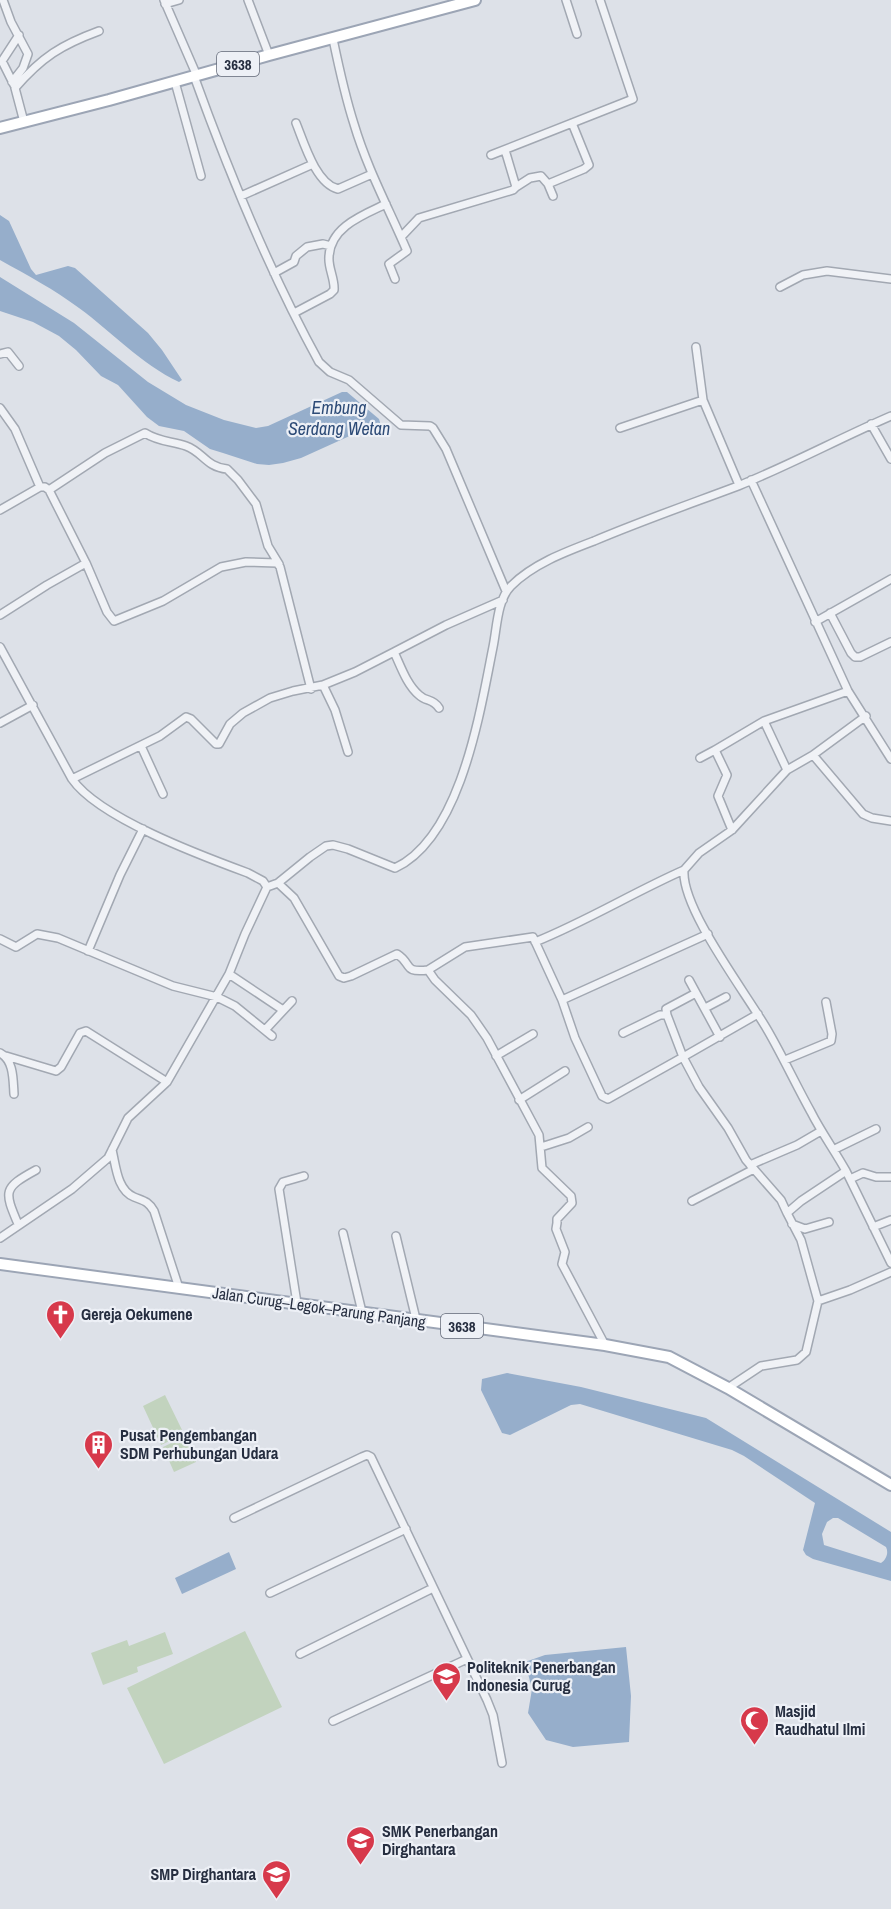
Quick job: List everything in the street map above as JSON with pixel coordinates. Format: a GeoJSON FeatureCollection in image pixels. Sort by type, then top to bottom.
{"type":"FeatureCollection","features":[{"type":"Feature","properties":{"kind":"main road","name":"3638"},"geometry":{"type":"LineString","coordinates":[[0,128],[475,0]]}},
{"type":"Feature","properties":{"kind":"main road","name":"Jalan Curug–Legok–Parung Panjang"},"geometry":{"type":"LineString","coordinates":[[0,1264],[416,1319],[664,1355],[728,1388],[891,1485]]}},
{"type":"Feature","properties":{"kind":"street"},"geometry":{"type":"LineString","coordinates":[[3,0],[11,22],[27,49],[28,59],[14,85]]}},
{"type":"Feature","properties":{"kind":"street"},"geometry":{"type":"LineString","coordinates":[[180,0],[164,2],[195,76],[214,134],[274,273],[323,366],[330,372],[350,380],[401,425],[433,428],[446,449],[506,591]]}},
{"type":"Feature","properties":{"kind":"street"},"geometry":{"type":"LineString","coordinates":[[248,0],[269,55]]}},
{"type":"Feature","properties":{"kind":"street"},"geometry":{"type":"LineString","coordinates":[[566,0],[577,34]]}},
{"type":"Feature","properties":{"kind":"street"},"geometry":{"type":"LineString","coordinates":[[491,155],[633,99],[600,0]]}},
{"type":"Feature","properties":{"kind":"street"},"geometry":{"type":"LineString","coordinates":[[14,85],[54,50],[99,31]]}},
{"type":"Feature","properties":{"kind":"street"},"geometry":{"type":"LineString","coordinates":[[19,35],[2,61],[14,85],[24,122]]}},
{"type":"Feature","properties":{"kind":"street"},"geometry":{"type":"LineString","coordinates":[[333,39],[347,102],[372,174],[407,251],[389,264],[395,279]]}},
{"type":"Feature","properties":{"kind":"street"},"geometry":{"type":"LineString","coordinates":[[175,82],[201,176]]}},
{"type":"Feature","properties":{"kind":"street"},"geometry":{"type":"LineString","coordinates":[[296,123],[313,164],[335,189],[372,174]]}},
{"type":"Feature","properties":{"kind":"street"},"geometry":{"type":"LineString","coordinates":[[548,184],[589,165],[572,123]]}},
{"type":"Feature","properties":{"kind":"street"},"geometry":{"type":"LineString","coordinates":[[505,150],[516,187]]}},
{"type":"Feature","properties":{"kind":"street"},"geometry":{"type":"LineString","coordinates":[[241,196],[313,164]]}},
{"type":"Feature","properties":{"kind":"street"},"geometry":{"type":"LineString","coordinates":[[401,237],[419,218],[513,190],[535,176],[544,177],[553,196]]}},
{"type":"Feature","properties":{"kind":"street"},"geometry":{"type":"LineString","coordinates":[[294,313],[334,290],[329,256],[331,246],[351,221],[386,204]]}},
{"type":"Feature","properties":{"kind":"street"},"geometry":{"type":"LineString","coordinates":[[274,273],[294,262],[296,256],[307,247],[323,244],[331,246]]}},
{"type":"Feature","properties":{"kind":"street"},"geometry":{"type":"LineString","coordinates":[[780,286],[803,275],[827,271],[891,279]]}},
{"type":"Feature","properties":{"kind":"street"},"geometry":{"type":"LineString","coordinates":[[696,347],[703,400],[739,485]]}},
{"type":"Feature","properties":{"kind":"street"},"geometry":{"type":"LineString","coordinates":[[0,354],[8,352],[19,366]]}},
{"type":"Feature","properties":{"kind":"street"},"geometry":{"type":"LineString","coordinates":[[620,428],[703,400]]}},
{"type":"Feature","properties":{"kind":"street"},"geometry":{"type":"LineString","coordinates":[[0,408],[15,429],[40,487]]}},
{"type":"Feature","properties":{"kind":"street"},"geometry":{"type":"LineString","coordinates":[[1,1235],[78,1184],[108,1158],[128,1118],[167,1082],[230,974],[245,934],[267,887],[278,883],[326,846],[340,846],[395,868],[421,850],[451,807],[462,775],[484,692],[502,600],[506,591],[528,571],[570,550],[752,480],[891,416]]}},
{"type":"Feature","properties":{"kind":"street"},"geometry":{"type":"LineString","coordinates":[[871,424],[891,459]]}},
{"type":"Feature","properties":{"kind":"street"},"geometry":{"type":"LineString","coordinates":[[49,490],[105,453],[145,433],[154,439],[188,446],[215,468],[227,469],[256,504],[268,546],[279,564],[311,689]]}},
{"type":"Feature","properties":{"kind":"street"},"geometry":{"type":"LineString","coordinates":[[752,480],[848,691],[866,716],[891,759]]}},
{"type":"Feature","properties":{"kind":"street"},"geometry":{"type":"LineString","coordinates":[[0,510],[40,487],[49,490],[86,563],[99,597],[110,618],[114,621],[163,602],[221,567],[246,562],[279,564]]}},
{"type":"Feature","properties":{"kind":"street"},"geometry":{"type":"LineString","coordinates":[[0,615],[86,563]]}},
{"type":"Feature","properties":{"kind":"street"},"geometry":{"type":"LineString","coordinates":[[815,622],[891,579]]}},
{"type":"Feature","properties":{"kind":"street"},"geometry":{"type":"LineString","coordinates":[[72,779],[160,736],[186,717],[191,719],[216,744],[219,744],[230,724],[270,698],[293,691],[311,689],[355,672],[446,625],[502,600]]}},
{"type":"Feature","properties":{"kind":"street"},"geometry":{"type":"LineString","coordinates":[[830,613],[855,657],[860,657],[891,642]]}},
{"type":"Feature","properties":{"kind":"street"},"geometry":{"type":"LineString","coordinates":[[0,647],[72,779],[82,792],[143,829],[248,873],[263,881],[267,887]]}},
{"type":"Feature","properties":{"kind":"street"},"geometry":{"type":"LineString","coordinates":[[394,652],[410,685],[418,695],[432,700],[440,708]]}},
{"type":"Feature","properties":{"kind":"street"},"geometry":{"type":"LineString","coordinates":[[323,685],[335,710],[348,752]]}},
{"type":"Feature","properties":{"kind":"street"},"geometry":{"type":"LineString","coordinates":[[700,758],[764,721],[848,691]]}},
{"type":"Feature","properties":{"kind":"street"},"geometry":{"type":"LineString","coordinates":[[0,723],[33,705]]}},
{"type":"Feature","properties":{"kind":"street"},"geometry":{"type":"LineString","coordinates":[[535,942],[582,922],[624,898],[684,870],[699,853],[732,830],[787,770],[813,755],[866,716]]}},
{"type":"Feature","properties":{"kind":"street"},"geometry":{"type":"LineString","coordinates":[[764,721],[787,770]]}},
{"type":"Feature","properties":{"kind":"street"},"geometry":{"type":"LineString","coordinates":[[141,746],[164,794]]}},
{"type":"Feature","properties":{"kind":"street"},"geometry":{"type":"LineString","coordinates":[[715,750],[727,775],[718,796],[732,830]]}},
{"type":"Feature","properties":{"kind":"street"},"geometry":{"type":"LineString","coordinates":[[813,755],[863,814],[891,821]]}},
{"type":"Feature","properties":{"kind":"street"},"geometry":{"type":"LineString","coordinates":[[88,951],[120,875],[143,829]]}},
{"type":"Feature","properties":{"kind":"street"},"geometry":{"type":"LineString","coordinates":[[684,870],[685,888],[691,904],[785,1060],[822,1131],[835,1149],[891,1263]]}},
{"type":"Feature","properties":{"kind":"street"},"geometry":{"type":"LineString","coordinates":[[278,883],[285,887],[294,898],[339,976],[347,977],[397,954],[412,970],[428,970],[465,947],[533,937],[562,1000],[575,1038],[598,1090],[606,1099],[758,1014]]}},
{"type":"Feature","properties":{"kind":"street"},"geometry":{"type":"LineString","coordinates":[[0,939],[16,946],[42,933],[173,986],[217,997],[235,1006],[272,1036]]}},
{"type":"Feature","properties":{"kind":"street"},"geometry":{"type":"LineString","coordinates":[[562,1000],[708,934]]}},
{"type":"Feature","properties":{"kind":"street"},"geometry":{"type":"LineString","coordinates":[[428,970],[471,1016],[487,1038],[539,1135],[542,1168],[568,1192],[572,1200],[557,1219],[556,1229],[565,1252],[562,1264],[605,1345]]}},
{"type":"Feature","properties":{"kind":"street"},"geometry":{"type":"LineString","coordinates":[[230,974],[283,1010]]}},
{"type":"Feature","properties":{"kind":"street"},"geometry":{"type":"LineString","coordinates":[[689,980],[720,1036]]}},
{"type":"Feature","properties":{"kind":"street"},"geometry":{"type":"LineString","coordinates":[[696,993],[666,1008],[683,1057],[699,1087],[752,1167],[781,1200],[801,1240],[818,1301],[818,1311],[811,1326],[806,1352],[802,1356],[786,1363],[767,1363],[728,1388]]}},
{"type":"Feature","properties":{"kind":"street"},"geometry":{"type":"LineString","coordinates":[[705,1008],[726,997]]}},
{"type":"Feature","properties":{"kind":"street"},"geometry":{"type":"LineString","coordinates":[[265,1030],[292,1001]]}},
{"type":"Feature","properties":{"kind":"street"},"geometry":{"type":"LineString","coordinates":[[785,1060],[831,1041],[832,1034],[826,1002]]}},
{"type":"Feature","properties":{"kind":"street"},"geometry":{"type":"LineString","coordinates":[[623,1034],[660,1015],[667,1015]]}},
{"type":"Feature","properties":{"kind":"street"},"geometry":{"type":"LineString","coordinates":[[3,1054],[56,1071],[61,1067],[80,1033],[86,1031],[167,1082]]}},
{"type":"Feature","properties":{"kind":"street"},"geometry":{"type":"LineString","coordinates":[[496,1056],[533,1034]]}},
{"type":"Feature","properties":{"kind":"street"},"geometry":{"type":"LineString","coordinates":[[3,1054],[13,1077],[14,1094]]}},
{"type":"Feature","properties":{"kind":"street"},"geometry":{"type":"LineString","coordinates":[[519,1100],[565,1071]]}},
{"type":"Feature","properties":{"kind":"street"},"geometry":{"type":"LineString","coordinates":[[541,1147],[556,1144],[588,1127]]}},
{"type":"Feature","properties":{"kind":"street"},"geometry":{"type":"LineString","coordinates":[[835,1149],[876,1129]]}},
{"type":"Feature","properties":{"kind":"street"},"geometry":{"type":"LineString","coordinates":[[692,1201],[822,1131]]}},
{"type":"Feature","properties":{"kind":"street"},"geometry":{"type":"LineString","coordinates":[[112,1150],[121,1185],[134,1197],[147,1201],[154,1210],[179,1288]]}},
{"type":"Feature","properties":{"kind":"street"},"geometry":{"type":"LineString","coordinates":[[18,1224],[8,1199],[9,1191],[19,1180],[36,1170]]}},
{"type":"Feature","properties":{"kind":"street"},"geometry":{"type":"LineString","coordinates":[[787,1214],[801,1201],[846,1171]]}},
{"type":"Feature","properties":{"kind":"street"},"geometry":{"type":"LineString","coordinates":[[850,1179],[862,1173],[876,1177],[891,1177]]}},
{"type":"Feature","properties":{"kind":"street"},"geometry":{"type":"LineString","coordinates":[[297,1303],[279,1189],[283,1182],[304,1176]]}},
{"type":"Feature","properties":{"kind":"street"},"geometry":{"type":"LineString","coordinates":[[873,1227],[891,1220]]}},
{"type":"Feature","properties":{"kind":"street"},"geometry":{"type":"LineString","coordinates":[[792,1224],[805,1229],[829,1222]]}},
{"type":"Feature","properties":{"kind":"street"},"geometry":{"type":"LineString","coordinates":[[343,1233],[362,1312]]}},
{"type":"Feature","properties":{"kind":"street"},"geometry":{"type":"LineString","coordinates":[[396,1236],[416,1319]]}},
{"type":"Feature","properties":{"kind":"street"},"geometry":{"type":"LineString","coordinates":[[818,1301],[891,1272]]}},
{"type":"Feature","properties":{"kind":"street"},"geometry":{"type":"LineString","coordinates":[[234,1518],[367,1455],[374,1462],[493,1715],[502,1763]]}},
{"type":"Feature","properties":{"kind":"street"},"geometry":{"type":"LineString","coordinates":[[270,1593],[406,1529]]}},
{"type":"Feature","properties":{"kind":"street"},"geometry":{"type":"LineString","coordinates":[[300,1654],[433,1588]]}},
{"type":"Feature","properties":{"kind":"street"},"geometry":{"type":"LineString","coordinates":[[333,1721],[467,1659]]}},
{"type":"Feature","properties":{"kind":"green space"},"geometry":{"type":"Polygon","coordinates":[[[165,1395],[184,1434],[161,1445],[143,1406],[165,1395]]]}},
{"type":"Feature","properties":{"kind":"green space"},"geometry":{"type":"Polygon","coordinates":[[[184,1437],[196,1462],[174,1472],[163,1447],[184,1437]]]}},
{"type":"Feature","properties":{"kind":"green space"},"geometry":{"type":"Polygon","coordinates":[[[245,1631],[282,1707],[164,1764],[127,1688],[245,1631]]]}},
{"type":"Feature","properties":{"kind":"green space"},"geometry":{"type":"Polygon","coordinates":[[[165,1632],[173,1654],[137,1667],[138,1672],[103,1685],[91,1653],[127,1640],[129,1646],[165,1632]]]}},
{"type":"Feature","properties":{"kind":"water"},"geometry":{"type":"Polygon","coordinates":[[[0,215],[9,221],[36,275],[68,266],[75,268],[148,333],[182,380],[179,382],[165,375],[70,301],[0,260],[0,215]]]}},
{"type":"Feature","properties":{"kind":"water","name":"Embung Serdang Wetan"},"geometry":{"type":"Polygon","coordinates":[[[0,277],[74,323],[148,382],[186,405],[224,420],[256,428],[268,426],[342,392],[347,392],[379,419],[381,426],[354,434],[301,458],[269,465],[257,464],[210,449],[184,431],[159,426],[147,417],[118,385],[101,376],[59,336],[33,322],[0,311],[0,277]]]}},
{"type":"Feature","properties":{"kind":"water"},"geometry":{"type":"Polygon","coordinates":[[[507,1373],[581,1387],[706,1418],[891,1532],[891,1581],[806,1555],[803,1550],[815,1503],[732,1450],[580,1404],[571,1405],[510,1435],[502,1433],[481,1390],[482,1379],[507,1373]],[[838,1518],[827,1522],[822,1534],[824,1545],[881,1563],[884,1560],[887,1554],[886,1547],[838,1518]]]}},
{"type":"Feature","properties":{"kind":"water"},"geometry":{"type":"Polygon","coordinates":[[[229,1552],[236,1569],[182,1594],[175,1578],[229,1552]]]}},
{"type":"Feature","properties":{"kind":"water"},"geometry":{"type":"Polygon","coordinates":[[[626,1647],[631,1696],[629,1742],[573,1747],[546,1740],[528,1713],[532,1689],[525,1662],[545,1655],[626,1647]]]}},
{"type":"Feature","properties":{"kind":"place","name":"Gereja Oekumene"},"geometry":{"type":"Point","coordinates":[60,1340]}},
{"type":"Feature","properties":{"kind":"place","name":"Pusat Pengembangan SDM Perhubungan Udara"},"geometry":{"type":"Point","coordinates":[99,1470]}},
{"type":"Feature","properties":{"kind":"place","name":"Politeknik Penerbangan Indonesia Curug"},"geometry":{"type":"Point","coordinates":[446,1702]}},
{"type":"Feature","properties":{"kind":"place","name":"Masjid Raudhatul Ilmi"},"geometry":{"type":"Point","coordinates":[754,1746]}},
{"type":"Feature","properties":{"kind":"place","name":"SMK Penerbangan Dirghantara"},"geometry":{"type":"Point","coordinates":[361,1866]}},
{"type":"Feature","properties":{"kind":"place","name":"SMP Dirghantara"},"geometry":{"type":"Point","coordinates":[277,1900]}}]}
